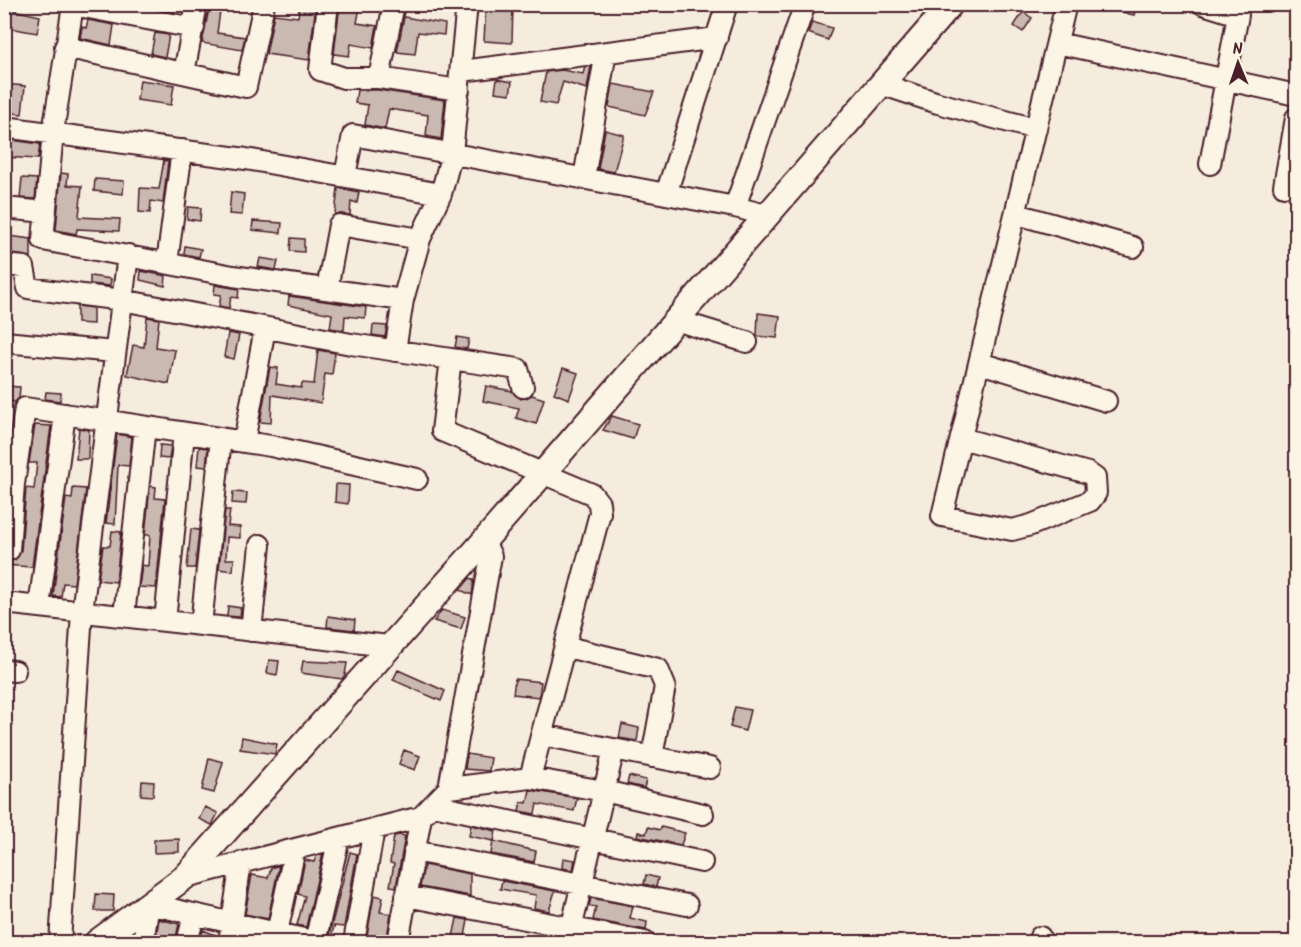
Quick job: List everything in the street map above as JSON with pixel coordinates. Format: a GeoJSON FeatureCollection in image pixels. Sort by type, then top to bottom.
{"type":"FeatureCollection","features":[{"type":"Feature","properties":{"kind":"main road"},"geometry":{"type":"LineString","coordinates":[[97,942],[185,877],[484,541],[951,4]]}},
{"type":"Feature","properties":{"kind":"street"},"geometry":{"type":"LineString","coordinates":[[194,28],[126,10],[73,4],[53,132],[43,240],[233,276],[403,300]]}},
{"type":"Feature","properties":{"kind":"street"},"geometry":{"type":"LineString","coordinates":[[184,73],[197,4]]}},
{"type":"Feature","properties":{"kind":"street"},"geometry":{"type":"LineString","coordinates":[[65,46],[246,87],[264,4]]}},
{"type":"Feature","properties":{"kind":"street"},"geometry":{"type":"LineString","coordinates":[[328,4],[320,70],[344,78],[461,80],[606,52],[717,38]]}},
{"type":"Feature","properties":{"kind":"street"},"geometry":{"type":"LineString","coordinates":[[379,78],[394,4]]}},
{"type":"Feature","properties":{"kind":"street"},"geometry":{"type":"LineString","coordinates":[[395,351],[403,300],[420,239],[441,194],[452,153],[467,4]]}},
{"type":"Feature","properties":{"kind":"street"},"geometry":{"type":"LineString","coordinates":[[666,194],[727,4]]}},
{"type":"Feature","properties":{"kind":"street"},"geometry":{"type":"LineString","coordinates":[[735,207],[805,4]]}},
{"type":"Feature","properties":{"kind":"street"},"geometry":{"type":"LineString","coordinates":[[962,438],[1088,473],[1095,478],[1096,493],[1090,501],[1031,525],[1012,530],[942,516],[1017,214],[1066,4]]}},
{"type":"Feature","properties":{"kind":"street"},"geometry":{"type":"LineString","coordinates":[[1203,4],[1238,15],[1210,164]]}},
{"type":"Feature","properties":{"kind":"street"},"geometry":{"type":"LineString","coordinates":[[1057,43],[1227,82],[1296,95]]}},
{"type":"Feature","properties":{"kind":"street"},"geometry":{"type":"LineString","coordinates":[[584,178],[606,52]]}},
{"type":"Feature","properties":{"kind":"street"},"geometry":{"type":"LineString","coordinates":[[881,84],[928,100],[1036,129]]}},
{"type":"Feature","properties":{"kind":"street"},"geometry":{"type":"LineString","coordinates":[[1284,186],[1296,118]]}},
{"type":"Feature","properties":{"kind":"street"},"geometry":{"type":"LineString","coordinates":[[4,128],[53,132],[182,150],[441,194]]}},
{"type":"Feature","properties":{"kind":"street"},"geometry":{"type":"LineString","coordinates":[[345,177],[353,135],[735,207],[766,215]]}},
{"type":"Feature","properties":{"kind":"street"},"geometry":{"type":"LineString","coordinates":[[167,263],[182,150]]}},
{"type":"Feature","properties":{"kind":"street"},"geometry":{"type":"LineString","coordinates":[[4,208],[45,212]]}},
{"type":"Feature","properties":{"kind":"street"},"geometry":{"type":"LineString","coordinates":[[1017,214],[1133,247]]}},
{"type":"Feature","properties":{"kind":"street"},"geometry":{"type":"LineString","coordinates":[[327,289],[339,225],[420,239]]}},
{"type":"Feature","properties":{"kind":"street"},"geometry":{"type":"LineString","coordinates":[[60,942],[82,612],[128,255]]}},
{"type":"Feature","properties":{"kind":"street"},"geometry":{"type":"LineString","coordinates":[[4,265],[24,267],[28,288],[122,300],[395,351],[518,369],[523,387]]}},
{"type":"Feature","properties":{"kind":"street"},"geometry":{"type":"LineString","coordinates":[[675,320],[747,342]]}},
{"type":"Feature","properties":{"kind":"street"},"geometry":{"type":"LineString","coordinates":[[244,442],[265,328]]}},
{"type":"Feature","properties":{"kind":"street"},"geometry":{"type":"LineString","coordinates":[[4,342],[115,352]]}},
{"type":"Feature","properties":{"kind":"street"},"geometry":{"type":"LineString","coordinates":[[451,359],[442,431],[592,494],[598,503],[600,513],[567,647],[530,778]]}},
{"type":"Feature","properties":{"kind":"street"},"geometry":{"type":"LineString","coordinates":[[980,363],[1106,401]]}},
{"type":"Feature","properties":{"kind":"street"},"geometry":{"type":"LineString","coordinates":[[9,550],[14,484],[13,431],[25,408],[244,442],[417,480]]}},
{"type":"Feature","properties":{"kind":"street"},"geometry":{"type":"LineString","coordinates":[[39,607],[65,414]]}},
{"type":"Feature","properties":{"kind":"street"},"geometry":{"type":"LineString","coordinates":[[124,616],[145,427]]}},
{"type":"Feature","properties":{"kind":"street"},"geometry":{"type":"LineString","coordinates":[[165,621],[184,433]]}},
{"type":"Feature","properties":{"kind":"street"},"geometry":{"type":"LineString","coordinates":[[201,625],[221,438]]}},
{"type":"Feature","properties":{"kind":"street"},"geometry":{"type":"LineString","coordinates":[[400,942],[414,851],[427,811],[449,788],[491,556],[484,541]]}},
{"type":"Feature","properties":{"kind":"street"},"geometry":{"type":"LineString","coordinates":[[251,631],[260,545]]}},
{"type":"Feature","properties":{"kind":"street"},"geometry":{"type":"LineString","coordinates":[[4,603],[389,646]]}},
{"type":"Feature","properties":{"kind":"street"},"geometry":{"type":"LineString","coordinates":[[567,647],[658,669],[665,686],[651,757]]}},
{"type":"Feature","properties":{"kind":"street"},"geometry":{"type":"LineString","coordinates":[[542,735],[710,768]]}},
{"type":"Feature","properties":{"kind":"street"},"geometry":{"type":"LineString","coordinates":[[569,935],[614,749]]}},
{"type":"Feature","properties":{"kind":"street"},"geometry":{"type":"LineString","coordinates":[[449,788],[530,778],[604,791],[703,814]]}},
{"type":"Feature","properties":{"kind":"street"},"geometry":{"type":"LineString","coordinates":[[185,877],[374,829],[427,811],[593,837],[702,862]]}},
{"type":"Feature","properties":{"kind":"street"},"geometry":{"type":"LineString","coordinates":[[354,942],[374,829]]}},
{"type":"Feature","properties":{"kind":"street"},"geometry":{"type":"LineString","coordinates":[[143,942],[149,904],[194,916],[231,934],[316,942],[339,838]]}},
{"type":"Feature","properties":{"kind":"street"},"geometry":{"type":"LineString","coordinates":[[276,938],[295,849]]}},
{"type":"Feature","properties":{"kind":"street"},"geometry":{"type":"LineString","coordinates":[[414,851],[582,882],[687,905]]}},
{"type":"Feature","properties":{"kind":"street"},"geometry":{"type":"LineString","coordinates":[[231,934],[242,862]]}},
{"type":"Feature","properties":{"kind":"street"},"geometry":{"type":"LineString","coordinates":[[406,896],[569,935],[645,942]]}},
{"type":"Feature","properties":{"kind":"street"},"geometry":{"type":"LineString","coordinates":[[187,942],[194,916]]}},
{"type":"Feature","properties":{"kind":"building"},"geometry":{"type":"Polygon","coordinates":[[[210,4],[221,4],[217,33],[245,37],[242,50],[202,43],[210,4]]]}},
{"type":"Feature","properties":{"kind":"building"},"geometry":{"type":"Polygon","coordinates":[[[300,4],[316,4],[309,60],[266,54],[274,14],[298,17],[300,4]]]}},
{"type":"Feature","properties":{"kind":"building"},"geometry":{"type":"Polygon","coordinates":[[[340,4],[360,7],[357,23],[377,26],[373,48],[351,44],[349,56],[334,54],[340,4]]]}},
{"type":"Feature","properties":{"kind":"building"},"geometry":{"type":"Polygon","coordinates":[[[486,4],[513,4],[512,43],[484,41],[486,4]]]}},
{"type":"Feature","properties":{"kind":"building"},"geometry":{"type":"Polygon","coordinates":[[[1106,4],[1137,4],[1134,15],[1105,8],[1106,4]]]}},
{"type":"Feature","properties":{"kind":"building"},"geometry":{"type":"Polygon","coordinates":[[[4,8],[40,16],[37,33],[4,27],[4,8]]]}},
{"type":"Feature","properties":{"kind":"building"},"geometry":{"type":"Polygon","coordinates":[[[1023,12],[1032,18],[1023,32],[1014,26],[1023,12]]]}},
{"type":"Feature","properties":{"kind":"building"},"geometry":{"type":"Polygon","coordinates":[[[404,17],[445,24],[444,35],[418,32],[415,54],[397,52],[404,17]]]}},
{"type":"Feature","properties":{"kind":"building"},"geometry":{"type":"Polygon","coordinates":[[[88,20],[114,25],[111,45],[80,38],[82,27],[86,28],[88,20]]]}},
{"type":"Feature","properties":{"kind":"building"},"geometry":{"type":"Polygon","coordinates":[[[812,22],[832,28],[828,40],[808,33],[812,22]]]}},
{"type":"Feature","properties":{"kind":"building"},"geometry":{"type":"Polygon","coordinates":[[[155,33],[169,35],[165,57],[151,54],[155,33]]]}},
{"type":"Feature","properties":{"kind":"building"},"geometry":{"type":"Polygon","coordinates":[[[591,66],[587,89],[563,82],[556,105],[540,102],[546,72],[562,70],[583,74],[585,67],[591,66]]]}},
{"type":"Feature","properties":{"kind":"building"},"geometry":{"type":"Polygon","coordinates":[[[497,79],[512,82],[510,94],[495,92],[497,79]]]}},
{"type":"Feature","properties":{"kind":"building"},"geometry":{"type":"Polygon","coordinates":[[[140,80],[174,85],[171,105],[137,100],[140,80]]]}},
{"type":"Feature","properties":{"kind":"building"},"geometry":{"type":"Polygon","coordinates":[[[4,84],[25,86],[22,114],[4,112],[4,84]]]}},
{"type":"Feature","properties":{"kind":"building"},"geometry":{"type":"Polygon","coordinates":[[[613,84],[654,92],[645,115],[609,107],[613,84]]]}},
{"type":"Feature","properties":{"kind":"building"},"geometry":{"type":"Polygon","coordinates":[[[357,90],[378,90],[445,100],[441,139],[426,136],[428,115],[389,109],[385,129],[365,125],[368,105],[355,103],[357,90]]]}},
{"type":"Feature","properties":{"kind":"building"},"geometry":{"type":"Polygon","coordinates":[[[605,130],[624,135],[614,172],[598,169],[605,130]]]}},
{"type":"Feature","properties":{"kind":"building"},"geometry":{"type":"Polygon","coordinates":[[[4,139],[40,144],[38,159],[4,157],[4,139]]]}},
{"type":"Feature","properties":{"kind":"building"},"geometry":{"type":"Polygon","coordinates":[[[164,160],[168,161],[163,203],[151,201],[150,213],[139,212],[140,188],[159,189],[164,160]]]}},
{"type":"Feature","properties":{"kind":"building"},"geometry":{"type":"Polygon","coordinates":[[[61,173],[68,174],[67,185],[82,186],[79,217],[120,219],[119,231],[77,229],[76,234],[56,230],[61,173]]]}},
{"type":"Feature","properties":{"kind":"building"},"geometry":{"type":"Polygon","coordinates":[[[22,178],[37,179],[35,199],[20,198],[22,178]]]}},
{"type":"Feature","properties":{"kind":"building"},"geometry":{"type":"Polygon","coordinates":[[[95,179],[124,181],[123,194],[94,191],[95,179]]]}},
{"type":"Feature","properties":{"kind":"building"},"geometry":{"type":"Polygon","coordinates":[[[338,188],[359,192],[357,203],[351,201],[350,215],[335,214],[338,188]]]}},
{"type":"Feature","properties":{"kind":"building"},"geometry":{"type":"Polygon","coordinates":[[[231,192],[244,194],[242,215],[229,214],[231,192]]]}},
{"type":"Feature","properties":{"kind":"building"},"geometry":{"type":"Polygon","coordinates":[[[188,207],[201,208],[200,221],[187,219],[188,207]]]}},
{"type":"Feature","properties":{"kind":"building"},"geometry":{"type":"Polygon","coordinates":[[[253,221],[282,223],[281,233],[252,230],[253,221]]]}},
{"type":"Feature","properties":{"kind":"building"},"geometry":{"type":"Polygon","coordinates":[[[9,236],[31,239],[31,257],[7,253],[9,236]]]}},
{"type":"Feature","properties":{"kind":"building"},"geometry":{"type":"Polygon","coordinates":[[[291,238],[304,239],[304,252],[290,251],[291,238]]]}},
{"type":"Feature","properties":{"kind":"building"},"geometry":{"type":"Polygon","coordinates":[[[185,246],[201,249],[199,257],[184,254],[185,246]]]}},
{"type":"Feature","properties":{"kind":"building"},"geometry":{"type":"Polygon","coordinates":[[[260,258],[278,261],[276,270],[258,267],[260,258]]]}},
{"type":"Feature","properties":{"kind":"building"},"geometry":{"type":"Polygon","coordinates":[[[141,271],[166,276],[165,286],[140,280],[141,271]]]}},
{"type":"Feature","properties":{"kind":"building"},"geometry":{"type":"Polygon","coordinates":[[[90,276],[111,279],[110,286],[90,284],[90,276]]]}},
{"type":"Feature","properties":{"kind":"building"},"geometry":{"type":"Polygon","coordinates":[[[215,285],[239,289],[238,298],[231,297],[229,308],[219,306],[221,295],[214,294],[215,285]]]}},
{"type":"Feature","properties":{"kind":"building"},"geometry":{"type":"Polygon","coordinates":[[[289,296],[366,307],[365,318],[345,316],[344,330],[330,328],[332,314],[288,305],[289,296]]]}},
{"type":"Feature","properties":{"kind":"building"},"geometry":{"type":"Polygon","coordinates":[[[77,306],[93,308],[93,324],[77,323],[77,306]]]}},
{"type":"Feature","properties":{"kind":"building"},"geometry":{"type":"Polygon","coordinates":[[[758,313],[780,316],[777,338],[757,336],[758,313]]]}},
{"type":"Feature","properties":{"kind":"building"},"geometry":{"type":"Polygon","coordinates":[[[147,317],[159,319],[156,347],[175,350],[169,384],[127,375],[133,345],[144,347],[147,317]]]}},
{"type":"Feature","properties":{"kind":"building"},"geometry":{"type":"Polygon","coordinates":[[[373,325],[387,326],[385,337],[372,335],[373,325]]]}},
{"type":"Feature","properties":{"kind":"building"},"geometry":{"type":"Polygon","coordinates":[[[228,333],[239,335],[234,359],[224,357],[228,333]]]}},
{"type":"Feature","properties":{"kind":"building"},"geometry":{"type":"Polygon","coordinates":[[[457,337],[469,339],[467,349],[455,347],[457,337]]]}},
{"type":"Feature","properties":{"kind":"building"},"geometry":{"type":"Polygon","coordinates":[[[318,350],[335,353],[332,375],[325,374],[321,403],[272,395],[271,423],[260,422],[270,367],[278,368],[276,384],[301,388],[302,383],[314,384],[318,350]]]}},
{"type":"Feature","properties":{"kind":"building"},"geometry":{"type":"Polygon","coordinates":[[[563,368],[578,373],[569,399],[554,393],[563,368]]]}},
{"type":"Feature","properties":{"kind":"building"},"geometry":{"type":"Polygon","coordinates":[[[5,386],[20,387],[19,398],[15,402],[4,401],[5,386]]]}},
{"type":"Feature","properties":{"kind":"building"},"geometry":{"type":"Polygon","coordinates":[[[486,386],[512,391],[521,399],[532,395],[544,399],[536,424],[516,418],[519,408],[483,401],[486,386]]]}},
{"type":"Feature","properties":{"kind":"building"},"geometry":{"type":"Polygon","coordinates":[[[46,392],[61,393],[60,401],[45,399],[46,392]]]}},
{"type":"Feature","properties":{"kind":"building"},"geometry":{"type":"Polygon","coordinates":[[[612,416],[638,424],[633,439],[603,430],[612,416]]]}},
{"type":"Feature","properties":{"kind":"building"},"geometry":{"type":"Polygon","coordinates":[[[35,425],[51,426],[32,567],[4,565],[5,561],[15,560],[21,551],[26,488],[34,489],[37,463],[29,463],[35,425]]]}},
{"type":"Feature","properties":{"kind":"building"},"geometry":{"type":"Polygon","coordinates":[[[79,428],[89,430],[88,459],[76,459],[79,428]]]}},
{"type":"Feature","properties":{"kind":"building"},"geometry":{"type":"Polygon","coordinates":[[[117,434],[132,437],[129,466],[118,465],[115,524],[106,523],[117,434]]]}},
{"type":"Feature","properties":{"kind":"building"},"geometry":{"type":"Polygon","coordinates":[[[160,445],[171,446],[169,459],[159,458],[160,445]]]}},
{"type":"Feature","properties":{"kind":"building"},"geometry":{"type":"Polygon","coordinates":[[[199,447],[208,448],[206,467],[197,466],[199,447]]]}},
{"type":"Feature","properties":{"kind":"building"},"geometry":{"type":"Polygon","coordinates":[[[336,484],[349,485],[348,504],[335,502],[336,484]]]}},
{"type":"Feature","properties":{"kind":"building"},"geometry":{"type":"Polygon","coordinates":[[[150,486],[156,487],[155,498],[165,499],[156,588],[139,587],[142,565],[148,566],[150,535],[145,535],[150,486]]]}},
{"type":"Feature","properties":{"kind":"building"},"geometry":{"type":"Polygon","coordinates":[[[73,488],[86,489],[74,584],[63,583],[61,597],[53,596],[66,498],[72,499],[73,488]]]}},
{"type":"Feature","properties":{"kind":"building"},"geometry":{"type":"Polygon","coordinates":[[[233,492],[247,493],[246,504],[232,503],[233,492]]]}},
{"type":"Feature","properties":{"kind":"building"},"geometry":{"type":"Polygon","coordinates":[[[225,510],[230,510],[228,526],[240,527],[240,538],[227,537],[226,559],[234,559],[233,571],[219,569],[225,510]]]}},
{"type":"Feature","properties":{"kind":"building"},"geometry":{"type":"Polygon","coordinates":[[[191,529],[199,530],[195,568],[187,568],[191,529]]]}},
{"type":"Feature","properties":{"kind":"building"},"geometry":{"type":"Polygon","coordinates":[[[112,531],[121,532],[116,582],[98,580],[103,546],[110,546],[112,531]]]}},
{"type":"Feature","properties":{"kind":"building"},"geometry":{"type":"Polygon","coordinates":[[[470,578],[474,580],[472,595],[460,590],[470,578]]]}},
{"type":"Feature","properties":{"kind":"building"},"geometry":{"type":"Polygon","coordinates":[[[228,606],[241,608],[240,617],[227,616],[228,606]]]}},
{"type":"Feature","properties":{"kind":"building"},"geometry":{"type":"Polygon","coordinates":[[[442,610],[465,617],[461,629],[434,621],[442,610]]]}},
{"type":"Feature","properties":{"kind":"building"},"geometry":{"type":"Polygon","coordinates":[[[328,616],[355,620],[354,630],[327,627],[328,616]]]}},
{"type":"Feature","properties":{"kind":"building"},"geometry":{"type":"Polygon","coordinates":[[[269,660],[279,661],[277,675],[267,673],[269,660]]]}},
{"type":"Feature","properties":{"kind":"building"},"geometry":{"type":"Polygon","coordinates":[[[303,661],[347,663],[345,675],[342,679],[301,673],[303,661]]]}},
{"type":"Feature","properties":{"kind":"building"},"geometry":{"type":"Polygon","coordinates":[[[398,670],[445,691],[441,701],[393,680],[398,670]]]}},
{"type":"Feature","properties":{"kind":"building"},"geometry":{"type":"Polygon","coordinates":[[[515,679],[541,682],[539,697],[513,694],[515,679]]]}},
{"type":"Feature","properties":{"kind":"building"},"geometry":{"type":"Polygon","coordinates":[[[735,707],[750,710],[745,731],[730,727],[735,707]]]}},
{"type":"Feature","properties":{"kind":"building"},"geometry":{"type":"Polygon","coordinates":[[[622,724],[639,728],[637,741],[619,738],[622,724]]]}},
{"type":"Feature","properties":{"kind":"building"},"geometry":{"type":"Polygon","coordinates":[[[242,737],[277,744],[275,754],[240,749],[242,737]]]}},
{"type":"Feature","properties":{"kind":"building"},"geometry":{"type":"Polygon","coordinates":[[[404,750],[420,756],[415,770],[399,764],[404,750]]]}},
{"type":"Feature","properties":{"kind":"building"},"geometry":{"type":"Polygon","coordinates":[[[467,754],[491,758],[489,771],[465,769],[467,754]]]}},
{"type":"Feature","properties":{"kind":"building"},"geometry":{"type":"Polygon","coordinates":[[[209,758],[223,762],[214,793],[202,790],[209,758]]]}},
{"type":"Feature","properties":{"kind":"building"},"geometry":{"type":"Polygon","coordinates":[[[629,776],[646,780],[644,788],[627,784],[629,776]]]}},
{"type":"Feature","properties":{"kind":"building"},"geometry":{"type":"Polygon","coordinates":[[[142,781],[154,782],[153,796],[141,795],[142,781]]]}},
{"type":"Feature","properties":{"kind":"building"},"geometry":{"type":"Polygon","coordinates":[[[530,790],[577,798],[574,811],[537,804],[535,814],[519,811],[521,802],[527,803],[530,790]]]}},
{"type":"Feature","properties":{"kind":"building"},"geometry":{"type":"Polygon","coordinates":[[[205,807],[218,813],[212,825],[199,819],[205,807]]]}},
{"type":"Feature","properties":{"kind":"building"},"geometry":{"type":"Polygon","coordinates":[[[471,825],[496,831],[494,841],[469,836],[471,825]]]}},
{"type":"Feature","properties":{"kind":"building"},"geometry":{"type":"Polygon","coordinates":[[[648,827],[660,830],[661,827],[685,833],[681,845],[637,836],[638,832],[646,834],[648,827]]]}},
{"type":"Feature","properties":{"kind":"building"},"geometry":{"type":"Polygon","coordinates":[[[394,836],[405,836],[396,887],[390,886],[394,864],[390,863],[394,836]]]}},
{"type":"Feature","properties":{"kind":"building"},"geometry":{"type":"Polygon","coordinates":[[[179,839],[179,852],[154,853],[154,840],[179,839]]]}},
{"type":"Feature","properties":{"kind":"building"},"geometry":{"type":"Polygon","coordinates":[[[493,841],[536,851],[534,862],[491,854],[493,841]]]}},
{"type":"Feature","properties":{"kind":"building"},"geometry":{"type":"Polygon","coordinates":[[[350,852],[357,854],[344,927],[334,926],[331,939],[328,939],[350,852]]]}},
{"type":"Feature","properties":{"kind":"building"},"geometry":{"type":"Polygon","coordinates":[[[323,854],[306,927],[297,925],[305,896],[298,894],[305,860],[314,862],[316,856],[323,854]]]}},
{"type":"Feature","properties":{"kind":"building"},"geometry":{"type":"Polygon","coordinates":[[[563,858],[575,860],[573,870],[562,868],[563,858]]]}},
{"type":"Feature","properties":{"kind":"building"},"geometry":{"type":"Polygon","coordinates":[[[279,865],[268,919],[245,914],[252,875],[268,878],[271,868],[279,865]]]}},
{"type":"Feature","properties":{"kind":"building"},"geometry":{"type":"Polygon","coordinates":[[[424,865],[470,874],[470,896],[420,887],[424,865]]]}},
{"type":"Feature","properties":{"kind":"building"},"geometry":{"type":"Polygon","coordinates":[[[646,875],[658,878],[656,887],[644,884],[646,875]]]}},
{"type":"Feature","properties":{"kind":"building"},"geometry":{"type":"Polygon","coordinates":[[[502,881],[555,891],[549,911],[534,908],[536,895],[500,889],[502,881]]]}},
{"type":"Feature","properties":{"kind":"building"},"geometry":{"type":"Polygon","coordinates":[[[96,894],[114,895],[113,911],[95,911],[96,894]]]}},
{"type":"Feature","properties":{"kind":"building"},"geometry":{"type":"Polygon","coordinates":[[[374,895],[383,897],[380,912],[391,914],[386,942],[366,942],[374,895]]]}},
{"type":"Feature","properties":{"kind":"building"},"geometry":{"type":"Polygon","coordinates":[[[591,898],[633,906],[630,918],[647,922],[646,930],[593,920],[596,907],[589,906],[591,898]]]}},
{"type":"Feature","properties":{"kind":"building"},"geometry":{"type":"Polygon","coordinates":[[[457,918],[468,920],[464,942],[452,942],[457,918]]]}},
{"type":"Feature","properties":{"kind":"building"},"geometry":{"type":"Polygon","coordinates":[[[159,919],[179,924],[175,942],[155,942],[159,919]]]}},
{"type":"Feature","properties":{"kind":"building"},"geometry":{"type":"Polygon","coordinates":[[[203,930],[218,936],[217,942],[199,942],[203,930]]]}}]}
